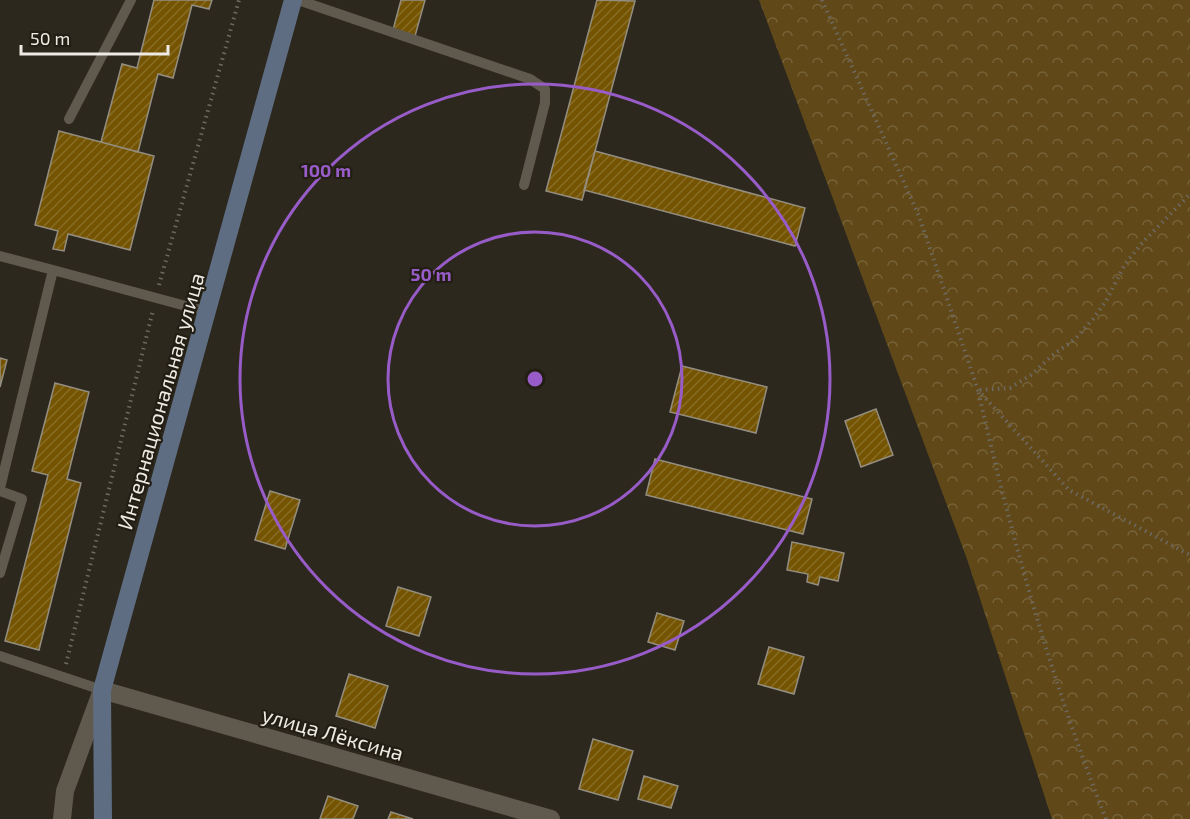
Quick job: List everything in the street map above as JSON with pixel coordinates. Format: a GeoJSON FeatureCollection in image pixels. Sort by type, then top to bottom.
{"type":"FeatureCollection","features":[{"type":"Feature","properties":{"kind":"street","name":"Интернациональная улица"},"geometry":{"type":"LineString","coordinates":[[103,819],[102,690],[293,0]]}},
{"type":"Feature","properties":{"kind":"street"},"geometry":{"type":"LineString","coordinates":[[62,819],[65,791],[102,690]]}},
{"type":"Feature","properties":{"kind":"street","name":"улица Лёксина"},"geometry":{"type":"LineString","coordinates":[[102,690],[551,819]]}},
{"type":"Feature","properties":{"kind":"lane"},"geometry":{"type":"LineString","coordinates":[[69,119],[131,0]]}},
{"type":"Feature","properties":{"kind":"lane"},"geometry":{"type":"LineString","coordinates":[[298,0],[530,79],[545,89],[545,103],[524,185]]}},
{"type":"Feature","properties":{"kind":"lane"},"geometry":{"type":"LineString","coordinates":[[0,256],[208,312]]}},
{"type":"Feature","properties":{"kind":"lane"},"geometry":{"type":"LineString","coordinates":[[0,573],[22,499],[0,489],[53,270]]}},
{"type":"Feature","properties":{"kind":"lane"},"geometry":{"type":"LineString","coordinates":[[0,656],[102,690]]}},
{"type":"Feature","properties":{"kind":"path"},"geometry":{"type":"LineString","coordinates":[[63,676],[156,298],[239,0]]}},
{"type":"Feature","properties":{"kind":"path"},"geometry":{"type":"LineString","coordinates":[[822,0],[919,216],[978,390],[1006,509],[1043,637],[1073,732],[1106,819]]}},
{"type":"Feature","properties":{"kind":"path"},"geometry":{"type":"LineString","coordinates":[[978,390],[1010,388],[1031,375],[1075,339],[1106,301],[1125,264],[1190,194]]}},
{"type":"Feature","properties":{"kind":"path"},"geometry":{"type":"LineString","coordinates":[[978,390],[1069,490],[1190,555]]}},
{"type":"Feature","properties":{"kind":"green space"},"geometry":{"type":"Polygon","coordinates":[[[759,0],[1190,0],[1190,819],[1052,819],[967,559],[759,0]]]}},
{"type":"Feature","properties":{"kind":"building"},"geometry":{"type":"Polygon","coordinates":[[[154,0],[212,0],[209,9],[192,5],[173,78],[158,74],[138,152],[101,142],[122,64],[137,68],[154,0]]]}},
{"type":"Feature","properties":{"kind":"building"},"geometry":{"type":"Polygon","coordinates":[[[401,0],[425,0],[415,36],[393,30],[401,0]]]}},
{"type":"Feature","properties":{"kind":"building"},"geometry":{"type":"Polygon","coordinates":[[[597,0],[635,1],[582,200],[546,191],[597,0]]]}},
{"type":"Feature","properties":{"kind":"building"},"geometry":{"type":"Polygon","coordinates":[[[59,131],[154,156],[130,250],[68,234],[64,251],[53,249],[58,231],[35,225],[59,131]]]}},
{"type":"Feature","properties":{"kind":"building"},"geometry":{"type":"Polygon","coordinates":[[[595,151],[805,208],[795,246],[584,190],[595,151]]]}},
{"type":"Feature","properties":{"kind":"building"},"geometry":{"type":"Polygon","coordinates":[[[0,358],[7,360],[0,387],[0,358]]]}},
{"type":"Feature","properties":{"kind":"building"},"geometry":{"type":"Polygon","coordinates":[[[682,366],[767,387],[756,433],[670,412],[682,366]]]}},
{"type":"Feature","properties":{"kind":"building"},"geometry":{"type":"Polygon","coordinates":[[[55,383],[89,392],[67,479],[81,483],[39,650],[5,641],[48,475],[32,471],[55,383]]]}},
{"type":"Feature","properties":{"kind":"building"},"geometry":{"type":"Polygon","coordinates":[[[876,409],[893,455],[861,467],[845,421],[876,409]]]}},
{"type":"Feature","properties":{"kind":"building"},"geometry":{"type":"Polygon","coordinates":[[[655,459],[812,499],[803,534],[646,495],[655,459]]]}},
{"type":"Feature","properties":{"kind":"building"},"geometry":{"type":"Polygon","coordinates":[[[270,491],[300,500],[285,549],[255,540],[270,491]]]}},
{"type":"Feature","properties":{"kind":"building"},"geometry":{"type":"Polygon","coordinates":[[[792,542],[844,553],[838,581],[820,577],[818,585],[807,582],[808,574],[787,570],[792,542]]]}},
{"type":"Feature","properties":{"kind":"building"},"geometry":{"type":"Polygon","coordinates":[[[398,587],[431,597],[419,636],[386,626],[398,587]]]}},
{"type":"Feature","properties":{"kind":"building"},"geometry":{"type":"Polygon","coordinates":[[[657,613],[684,621],[675,650],[648,642],[657,613]]]}},
{"type":"Feature","properties":{"kind":"building"},"geometry":{"type":"Polygon","coordinates":[[[769,647],[804,657],[794,694],[758,684],[769,647]]]}},
{"type":"Feature","properties":{"kind":"building"},"geometry":{"type":"Polygon","coordinates":[[[349,674],[388,686],[375,728],[336,716],[349,674]]]}},
{"type":"Feature","properties":{"kind":"building"},"geometry":{"type":"Polygon","coordinates":[[[593,739],[633,751],[618,800],[579,789],[593,739]]]}},
{"type":"Feature","properties":{"kind":"building"},"geometry":{"type":"Polygon","coordinates":[[[644,776],[678,786],[671,808],[638,799],[644,776]]]}},
{"type":"Feature","properties":{"kind":"building"},"geometry":{"type":"Polygon","coordinates":[[[328,796],[358,806],[353,819],[320,819],[328,796]]]}},
{"type":"Feature","properties":{"kind":"building"},"geometry":{"type":"Polygon","coordinates":[[[391,812],[413,819],[388,819],[391,812]]]}}]}
